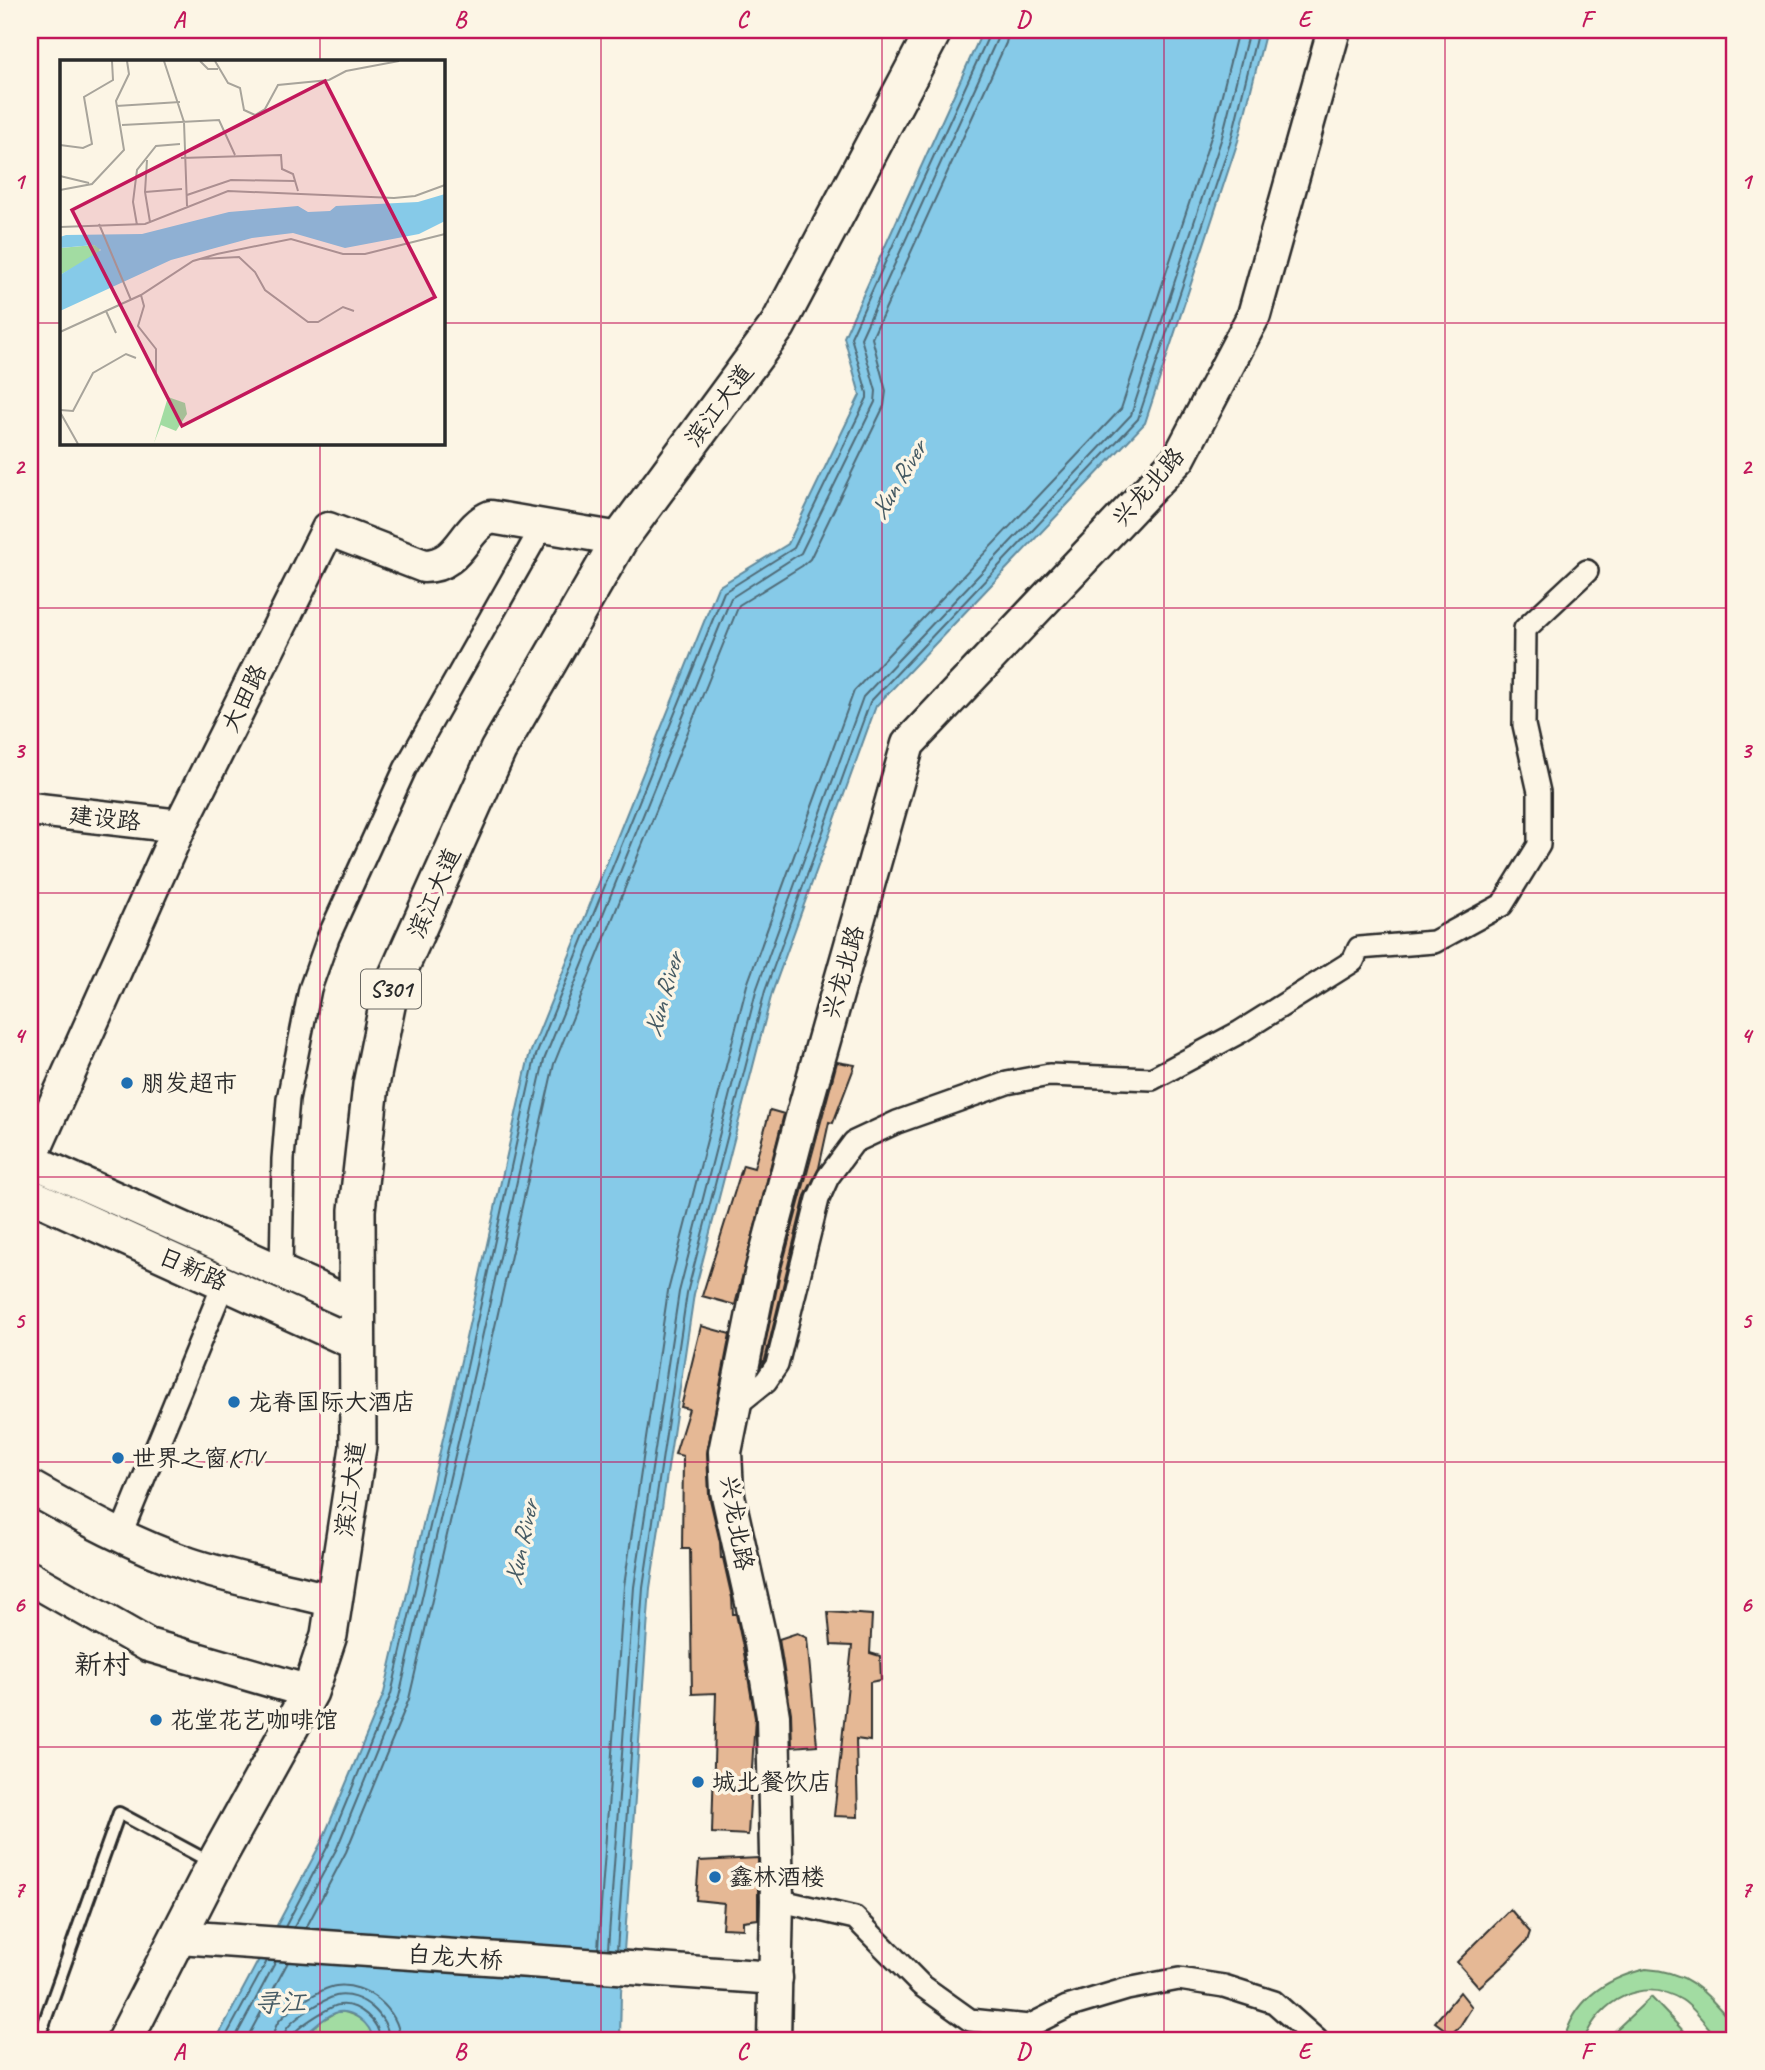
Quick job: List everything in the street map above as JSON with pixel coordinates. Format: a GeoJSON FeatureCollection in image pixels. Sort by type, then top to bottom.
{"type":"FeatureCollection","features":[{"type":"Feature","properties":{"kind":"main road","name":"滨江大道"},"geometry":{"type":"LineString","coordinates":[[125,2040],[214,1865],[310,1692],[329,1635],[358,1447],[358,1196],[371,1085],[390,991],[498,750],[620,539],[778,325],[934,30]]}},
{"type":"Feature","properties":{"kind":"main road","name":"兴龙北路"},"geometry":{"type":"LineString","coordinates":[[774,2040],[777,1900],[773,1716],[761,1643],[727,1491],[726,1451],[762,1269],[801,1121],[908,744],[1179,458],[1254,315],[1334,30]]}},
{"type":"Feature","properties":{"kind":"main road","name":"大田路"},"geometry":{"type":"LineString","coordinates":[[30,1160],[180,826],[328,529],[424,566],[445,562],[481,522],[491,517],[620,539]]}},
{"type":"Feature","properties":{"kind":"main road","name":"建设路"},"geometry":{"type":"LineString","coordinates":[[30,809],[180,826]]}},
{"type":"Feature","properties":{"kind":"main road","name":"日新路"},"geometry":{"type":"LineString","coordinates":[[30,1160],[357,1306]]}},
{"type":"Feature","properties":{"kind":"main road","name":"日新路"},"geometry":{"type":"LineString","coordinates":[[30,1195],[357,1344]]}},
{"type":"Feature","properties":{"kind":"main road"},"geometry":{"type":"LineString","coordinates":[[30,1487],[120,1536],[160,1553],[192,1565],[334,1601]]}},
{"type":"Feature","properties":{"kind":"main road"},"geometry":{"type":"LineString","coordinates":[[30,1578],[148,1645],[310,1692]]}},
{"type":"Feature","properties":{"kind":"main road","name":"白龙大桥"},"geometry":{"type":"LineString","coordinates":[[178,1937],[776,1978]]}},
{"type":"Feature","properties":{"kind":"street"},"geometry":{"type":"LineString","coordinates":[[281,1272],[283,1158],[288,1099],[310,989],[328,937],[405,769],[543,525]]}},
{"type":"Feature","properties":{"kind":"street"},"geometry":{"type":"LineString","coordinates":[[735,1406],[766,1381],[777,1365],[818,1199],[828,1177],[854,1142],[897,1122],[1007,1083],[1049,1075],[1152,1079],[1263,1018],[1353,961],[1359,948],[1434,942],[1502,905],[1539,845],[1539,792],[1524,725],[1525,629],[1587,571]]}},
{"type":"Feature","properties":{"kind":"street"},"geometry":{"type":"LineString","coordinates":[[120,1536],[224,1283]]}},
{"type":"Feature","properties":{"kind":"street"},"geometry":{"type":"LineString","coordinates":[[777,1900],[855,1918],[921,1985],[970,2020],[1028,2026],[1067,2007],[1127,1989],[1179,1979],[1224,1986],[1274,2002],[1317,2040]]}},
{"type":"Feature","properties":{"kind":"lane"},"geometry":{"type":"LineString","coordinates":[[38,2040],[119,1813],[214,1865]]}},
{"type":"Feature","properties":{"kind":"green space"},"geometry":{"type":"Polygon","coordinates":[[[1646,1969],[1676,1975],[1697,1987],[1735,2026],[1735,2040],[1719,2040],[1697,2013],[1682,2000],[1667,1993],[1652,1991],[1624,1996],[1611,2004],[1591,2026],[1584,2040],[1564,2040],[1569,2025],[1584,2001],[1606,1984],[1646,1969]]]}},
{"type":"Feature","properties":{"kind":"green space"},"geometry":{"type":"Polygon","coordinates":[[[1651,1997],[1692,2040],[1605,2040],[1651,1997]]]}},
{"type":"Feature","properties":{"kind":"green space"},"geometry":{"type":"Polygon","coordinates":[[[339,2011],[362,2020],[369,2028],[373,2040],[297,2040],[321,2021],[339,2011]]]}},
{"type":"Feature","properties":{"kind":"water"},"geometry":{"type":"Polygon","coordinates":[[[983,30],[1266,30],[1238,141],[1145,423],[876,706],[772,993],[694,1294],[650,1588],[621,1993],[620,2040],[373,2040],[362,2020],[349,2013],[339,2012],[293,2040],[216,2040],[322,1841],[384,1693],[529,1056],[718,587],[788,544],[860,395],[844,337],[983,30]]]}},
{"type":"Feature","properties":{"kind":"building"},"geometry":{"type":"Polygon","coordinates":[[[837,1062],[855,1065],[833,1123],[829,1122],[819,1168],[805,1196],[765,1360],[761,1364],[780,1273],[837,1062]]]}},
{"type":"Feature","properties":{"kind":"building"},"geometry":{"type":"Polygon","coordinates":[[[770,1110],[784,1114],[735,1305],[702,1296],[743,1165],[754,1168],[770,1110]]]}},
{"type":"Feature","properties":{"kind":"building"},"geometry":{"type":"Polygon","coordinates":[[[701,1326],[730,1334],[707,1453],[709,1495],[732,1598],[733,1614],[736,1614],[743,1647],[755,1718],[748,1835],[712,1833],[716,1693],[692,1694],[690,1549],[682,1549],[683,1456],[675,1454],[689,1409],[681,1407],[701,1326]]]}},
{"type":"Feature","properties":{"kind":"building"},"geometry":{"type":"Polygon","coordinates":[[[828,1612],[872,1615],[870,1653],[880,1656],[881,1680],[870,1682],[870,1741],[856,1739],[858,1817],[834,1816],[852,1646],[831,1645],[828,1612]]]}},
{"type":"Feature","properties":{"kind":"building"},"geometry":{"type":"Polygon","coordinates":[[[797,1633],[807,1638],[817,1745],[792,1747],[791,1713],[779,1639],[797,1633]]]}},
{"type":"Feature","properties":{"kind":"building"},"geometry":{"type":"Polygon","coordinates":[[[758,1858],[758,1919],[743,1921],[743,1929],[722,1928],[724,1903],[696,1900],[699,1861],[758,1858]]]}},
{"type":"Feature","properties":{"kind":"building"},"geometry":{"type":"Polygon","coordinates":[[[1510,1909],[1530,1932],[1527,1941],[1479,1987],[1457,1962],[1510,1909]]]}},
{"type":"Feature","properties":{"kind":"building"},"geometry":{"type":"Polygon","coordinates":[[[1460,1992],[1472,2007],[1460,2026],[1451,2034],[1435,2022],[1460,1992]]]}},
{"type":"Feature","properties":{"kind":"place","name":"朋发超市"},"geometry":{"type":"Point","coordinates":[127,1083]}},
{"type":"Feature","properties":{"kind":"place","name":"龙脊国际大酒店"},"geometry":{"type":"Point","coordinates":[234,1402]}},
{"type":"Feature","properties":{"kind":"place","name":"世界之窗KTV"},"geometry":{"type":"Point","coordinates":[118,1458]}},
{"type":"Feature","properties":{"kind":"place","name":"花堂花艺咖啡馆"},"geometry":{"type":"Point","coordinates":[156,1720]}},
{"type":"Feature","properties":{"kind":"place","name":"城北餐饮店"},"geometry":{"type":"Point","coordinates":[698,1782]}},
{"type":"Feature","properties":{"kind":"place","name":"鑫林酒楼"},"geometry":{"type":"Point","coordinates":[715,1877]}},
{"type":"Feature","properties":{"kind":"district","name":"新村"},"geometry":{"type":"Point","coordinates":[102,1664]}},
{"type":"Feature","properties":{"kind":"water label","name":"Xun River"},"geometry":{"type":"Point","coordinates":[898,480]}},
{"type":"Feature","properties":{"kind":"water label","name":"Xun River"},"geometry":{"type":"Point","coordinates":[663,995]}},
{"type":"Feature","properties":{"kind":"water label","name":"Xun River"},"geometry":{"type":"Point","coordinates":[521,1543]}},
{"type":"Feature","properties":{"kind":"water label","name":"寻江"},"geometry":{"type":"Point","coordinates":[280,2002]}}]}
